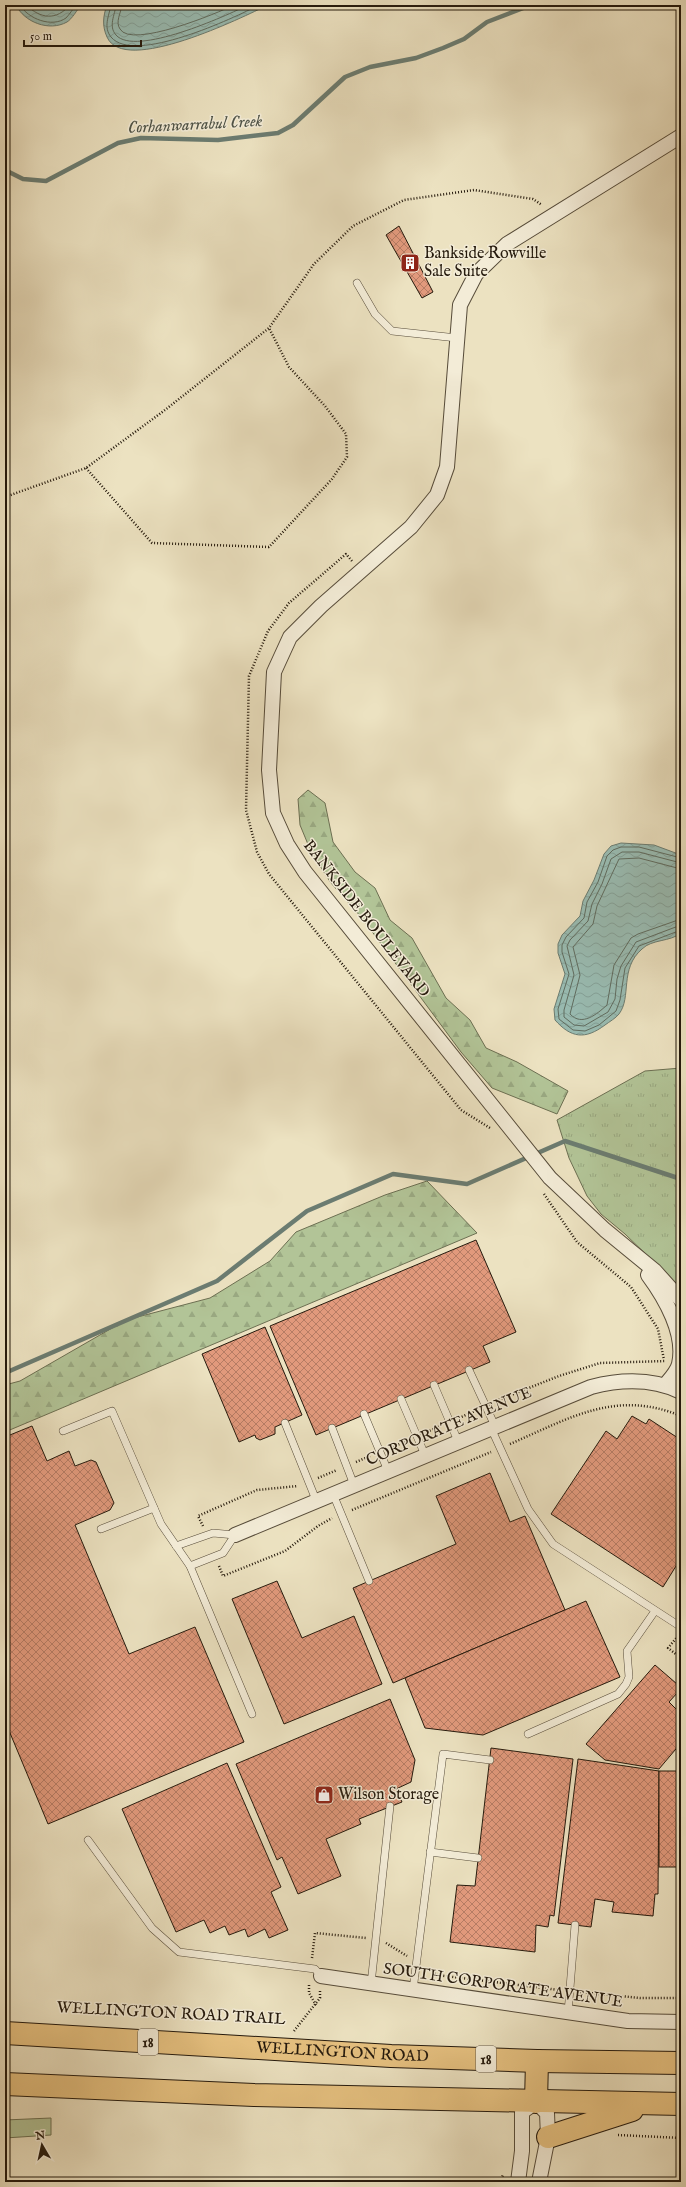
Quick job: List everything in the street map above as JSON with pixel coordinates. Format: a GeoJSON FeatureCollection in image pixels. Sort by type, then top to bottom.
{"type":"FeatureCollection","features":[{"type":"Feature","properties":{"kind":"highway","name":"WELLINGTON ROAD"},"geometry":{"type":"LineString","coordinates":[[5,2033],[391,2056],[537,2061],[681,2063]]}},
{"type":"Feature","properties":{"kind":"highway"},"geometry":{"type":"LineString","coordinates":[[536,2102],[537,2061]]}},
{"type":"Feature","properties":{"kind":"highway"},"geometry":{"type":"LineString","coordinates":[[5,2084],[254,2095],[677,2104]]}},
{"type":"Feature","properties":{"kind":"highway"},"geometry":{"type":"LineString","coordinates":[[548,2137],[630,2111],[677,2104]]}},
{"type":"Feature","properties":{"kind":"street","name":"BANKSIDE BOULEVARD"},"geometry":{"type":"LineString","coordinates":[[681,136],[507,244],[476,274],[460,305],[448,467],[437,495],[411,527],[321,606],[290,637],[274,672],[269,770],[273,813],[287,844],[305,872],[498,1125],[550,1178],[655,1271],[681,1300]]}},
{"type":"Feature","properties":{"kind":"street","name":"BANKSIDE BOULEVARD"},"geometry":{"type":"LineString","coordinates":[[630,1250],[662,1294],[676,1327],[681,1352],[679,1364],[665,1385]]}},
{"type":"Feature","properties":{"kind":"street","name":"CORPORATE AVENUE"},"geometry":{"type":"LineString","coordinates":[[235,1535],[458,1441],[600,1385],[634,1381],[665,1385],[681,1392]]}},
{"type":"Feature","properties":{"kind":"street","name":"SOUTH CORPORATE AVENUE"},"geometry":{"type":"LineString","coordinates":[[316,1973],[371,1984],[568,2013],[628,2021],[681,2022]]}},
{"type":"Feature","properties":{"kind":"street"},"geometry":{"type":"LineString","coordinates":[[518,2182],[522,2150],[522,2112],[536,2102],[548,2113],[548,2137],[539,2182]]}},
{"type":"Feature","properties":{"kind":"lane"},"geometry":{"type":"LineString","coordinates":[[357,284],[375,314],[392,331],[457,338]]}},
{"type":"Feature","properties":{"kind":"lane"},"geometry":{"type":"LineString","coordinates":[[469,1370],[528,1509],[553,1544],[681,1627]]}},
{"type":"Feature","properties":{"kind":"lane"},"geometry":{"type":"LineString","coordinates":[[434,1385],[458,1441]]}},
{"type":"Feature","properties":{"kind":"lane"},"geometry":{"type":"LineString","coordinates":[[401,1399],[425,1455]]}},
{"type":"Feature","properties":{"kind":"lane"},"geometry":{"type":"LineString","coordinates":[[63,1431],[112,1412],[161,1524],[190,1566],[252,1714]]}},
{"type":"Feature","properties":{"kind":"lane"},"geometry":{"type":"LineString","coordinates":[[364,1414],[388,1471]]}},
{"type":"Feature","properties":{"kind":"lane"},"geometry":{"type":"LineString","coordinates":[[285,1423],[316,1500]]}},
{"type":"Feature","properties":{"kind":"lane"},"geometry":{"type":"LineString","coordinates":[[332,1428],[354,1485]]}},
{"type":"Feature","properties":{"kind":"lane"},"geometry":{"type":"LineString","coordinates":[[333,1494],[369,1581]]}},
{"type":"Feature","properties":{"kind":"lane"},"geometry":{"type":"LineString","coordinates":[[102,1529],[154,1508]]}},
{"type":"Feature","properties":{"kind":"lane"},"geometry":{"type":"LineString","coordinates":[[176,1546],[213,1532],[235,1535],[223,1553],[190,1566]]}},
{"type":"Feature","properties":{"kind":"lane"},"geometry":{"type":"LineString","coordinates":[[528,1734],[618,1694],[626,1684],[629,1677],[627,1651],[655,1611]]}},
{"type":"Feature","properties":{"kind":"lane"},"geometry":{"type":"LineString","coordinates":[[413,1990],[443,1754],[490,1760]]}},
{"type":"Feature","properties":{"kind":"lane"},"geometry":{"type":"LineString","coordinates":[[371,1984],[390,1806]]}},
{"type":"Feature","properties":{"kind":"lane"},"geometry":{"type":"LineString","coordinates":[[88,1840],[152,1928],[179,1952],[316,1973]]}},
{"type":"Feature","properties":{"kind":"lane"},"geometry":{"type":"LineString","coordinates":[[430,1852],[478,1858]]}},
{"type":"Feature","properties":{"kind":"lane"},"geometry":{"type":"LineString","coordinates":[[568,2013],[575,1925]]}},
{"type":"Feature","properties":{"kind":"path"},"geometry":{"type":"LineString","coordinates":[[5,497],[86,468],[269,328],[314,264],[353,226],[404,200],[474,190],[533,199],[554,214]]}},
{"type":"Feature","properties":{"kind":"path"},"geometry":{"type":"LineString","coordinates":[[86,468],[152,543],[269,547],[332,479],[347,456],[346,434],[325,406],[289,367],[269,328]]}},
{"type":"Feature","properties":{"kind":"path"},"geometry":{"type":"LineString","coordinates":[[362,570],[346,554],[289,603],[268,631],[249,676],[246,810],[257,852],[269,874],[461,1110],[498,1125]]}},
{"type":"Feature","properties":{"kind":"path"},"geometry":{"type":"LineString","coordinates":[[541,1190],[577,1242],[631,1287],[658,1329],[664,1361]]}},
{"type":"Feature","properties":{"kind":"path"},"geometry":{"type":"LineString","coordinates":[[681,1632],[668,1648],[681,1658]]}},
{"type":"Feature","properties":{"kind":"path"},"geometry":{"type":"LineString","coordinates":[[316,2004],[309,1993],[316,1973],[314,1933],[376,1940],[386,1943],[437,1975],[640,1998],[681,1998]]}},
{"type":"Feature","properties":{"kind":"path","name":"WELLINGTON ROAD TRAIL"},"geometry":{"type":"LineString","coordinates":[[293,2033],[320,1998],[316,1973]]}},
{"type":"Feature","properties":{"kind":"path"},"geometry":{"type":"LineString","coordinates":[[612,2133],[681,2138]]}},
{"type":"Feature","properties":{"kind":"green space"},"geometry":{"type":"Polygon","coordinates":[[[308,790],[325,803],[333,842],[355,872],[375,888],[390,920],[412,938],[446,998],[470,1020],[486,1048],[517,1062],[568,1091],[557,1114],[492,1088],[461,1052],[362,918],[331,883],[312,854],[300,825],[298,799],[308,790]]]}},
{"type":"Feature","properties":{"kind":"green space"},"geometry":{"type":"Polygon","coordinates":[[[681,1068],[681,1288],[625,1234],[601,1214],[587,1196],[569,1158],[557,1120],[645,1071],[681,1068]]]}},
{"type":"Feature","properties":{"kind":"green space"},"geometry":{"type":"Polygon","coordinates":[[[427,1181],[477,1233],[5,1432],[5,1385],[20,1381],[126,1320],[210,1298],[270,1261],[296,1232],[385,1195],[427,1181]]]}},
{"type":"Feature","properties":{"kind":"green space"},"geometry":{"type":"Polygon","coordinates":[[[51,2118],[51,2135],[5,2138],[5,2120],[51,2118]]]}},
{"type":"Feature","properties":{"kind":"water"},"geometry":{"type":"Polygon","coordinates":[[[16,5],[81,5],[69,21],[53,26],[38,24],[25,16],[16,5]]]}},
{"type":"Feature","properties":{"kind":"water"},"geometry":{"type":"Polygon","coordinates":[[[107,5],[268,5],[211,31],[159,47],[136,50],[118,47],[107,37],[104,29],[104,21],[107,5]]]}},
{"type":"Feature","properties":{"kind":"water"},"geometry":{"type":"Polygon","coordinates":[[[621,843],[654,845],[681,855],[681,933],[672,938],[646,946],[642,949],[635,957],[631,965],[628,974],[625,999],[619,1014],[598,1030],[585,1035],[578,1035],[567,1030],[555,1020],[554,1009],[565,974],[558,953],[558,944],[562,935],[580,916],[583,901],[594,880],[604,854],[611,846],[621,843]]]}},
{"type":"Feature","properties":{"kind":"building","name":"Bankside Rowville Sale Suite"},"geometry":{"type":"Polygon","coordinates":[[[399,226],[433,292],[422,298],[386,235],[399,226]]]}},
{"type":"Feature","properties":{"kind":"building"},"geometry":{"type":"Polygon","coordinates":[[[476,1240],[516,1332],[483,1346],[490,1362],[316,1435],[270,1326],[476,1240]]]}},
{"type":"Feature","properties":{"kind":"building"},"geometry":{"type":"Polygon","coordinates":[[[265,1327],[302,1415],[275,1427],[275,1434],[260,1440],[256,1438],[255,1435],[239,1442],[202,1354],[265,1327]]]}},
{"type":"Feature","properties":{"kind":"building"},"geometry":{"type":"Polygon","coordinates":[[[632,1416],[646,1424],[649,1419],[681,1440],[681,1558],[663,1587],[551,1514],[606,1431],[617,1439],[632,1416]]]}},
{"type":"Feature","properties":{"kind":"building"},"geometry":{"type":"Polygon","coordinates":[[[32,1426],[47,1461],[69,1451],[75,1466],[91,1460],[96,1462],[114,1503],[110,1510],[75,1525],[129,1654],[195,1627],[244,1742],[48,1824],[5,1721],[5,1437],[32,1426]]]}},
{"type":"Feature","properties":{"kind":"building"},"geometry":{"type":"Polygon","coordinates":[[[490,1473],[510,1522],[525,1516],[565,1610],[393,1683],[353,1588],[456,1544],[436,1496],[490,1473]]]}},
{"type":"Feature","properties":{"kind":"building"},"geometry":{"type":"Polygon","coordinates":[[[277,1581],[302,1638],[354,1616],[382,1684],[284,1724],[232,1599],[277,1581]]]}},
{"type":"Feature","properties":{"kind":"building"},"geometry":{"type":"Polygon","coordinates":[[[586,1601],[620,1677],[483,1735],[425,1728],[405,1678],[586,1601]]]}},
{"type":"Feature","properties":{"kind":"building"},"geometry":{"type":"Polygon","coordinates":[[[655,1665],[677,1684],[681,1684],[681,1692],[678,1692],[669,1702],[681,1714],[681,1743],[659,1769],[605,1760],[586,1744],[655,1665]]]}},
{"type":"Feature","properties":{"kind":"building","name":"Wilson Storage"},"geometry":{"type":"Polygon","coordinates":[[[390,1699],[415,1760],[411,1782],[396,1789],[402,1802],[359,1819],[361,1824],[326,1839],[341,1876],[298,1894],[282,1857],[277,1860],[236,1764],[390,1699]]]}},
{"type":"Feature","properties":{"kind":"building"},"geometry":{"type":"Polygon","coordinates":[[[491,1748],[573,1759],[554,1916],[550,1915],[548,1927],[536,1925],[535,1952],[450,1942],[457,1885],[475,1886],[491,1748]]]}},
{"type":"Feature","properties":{"kind":"building"},"geometry":{"type":"Polygon","coordinates":[[[578,1759],[659,1771],[658,1894],[655,1894],[653,1916],[612,1912],[614,1902],[595,1899],[591,1927],[558,1923],[578,1759]]]}},
{"type":"Feature","properties":{"kind":"building"},"geometry":{"type":"Polygon","coordinates":[[[227,1763],[281,1887],[271,1892],[288,1930],[269,1938],[265,1929],[248,1937],[245,1929],[229,1935],[225,1926],[210,1933],[204,1920],[176,1932],[122,1809],[227,1763]]]}},
{"type":"Feature","properties":{"kind":"building"},"geometry":{"type":"Polygon","coordinates":[[[659,1771],[681,1771],[681,1867],[659,1867],[659,1771]]]}},
{"type":"Feature","properties":{"kind":"waterway","name":"Corhanwarrabul Creek"},"geometry":{"type":"LineString","coordinates":[[5,170],[23,179],[46,181],[118,143],[141,138],[218,140],[278,133],[293,125],[345,77],[370,67],[416,58],[443,48],[464,39],[487,22],[531,5]]}},
{"type":"Feature","properties":{"kind":"waterway"},"geometry":{"type":"LineString","coordinates":[[5,1373],[217,1281],[307,1211],[393,1174],[467,1184],[565,1141],[681,1179]]}},
{"type":"Feature","properties":{"kind":"place","name":"Bankside Rowville Sale Suite"},"geometry":{"type":"Point","coordinates":[410,263]}},
{"type":"Feature","properties":{"kind":"place","name":"Wilson Storage"},"geometry":{"type":"Point","coordinates":[324,1795]}}]}
